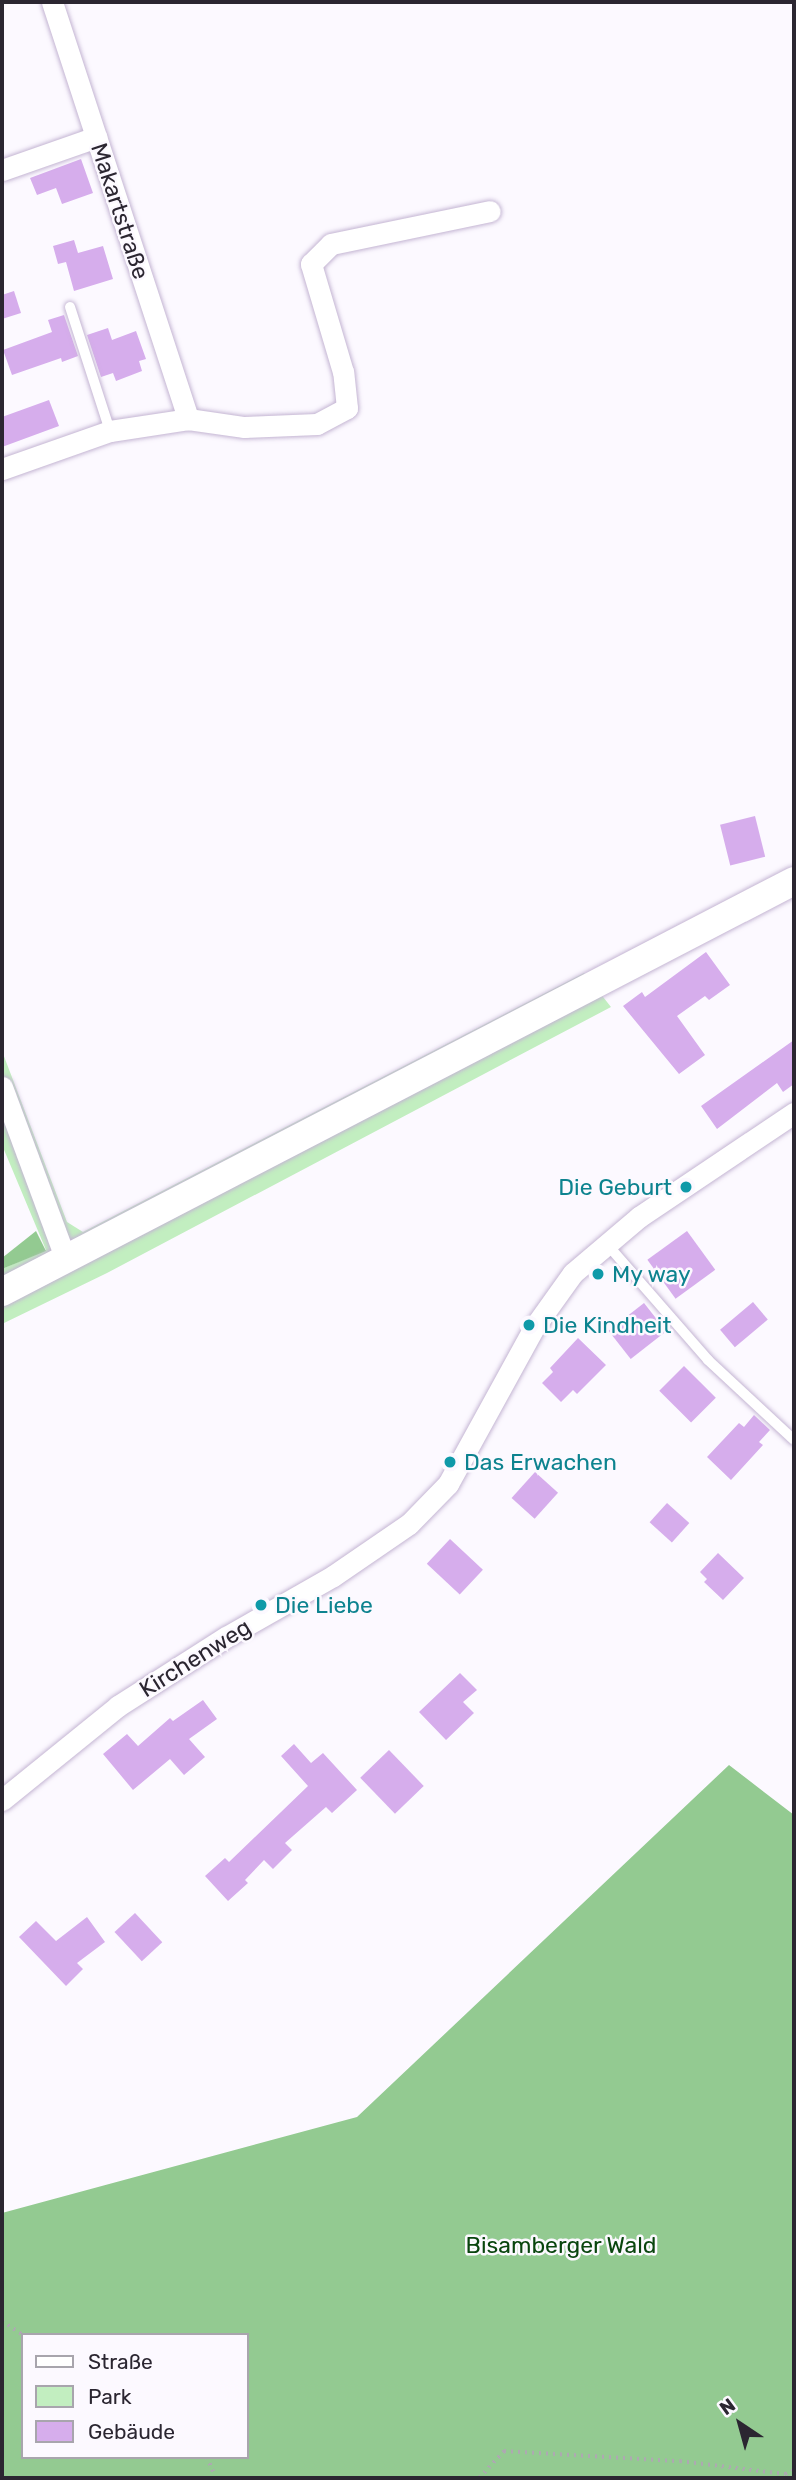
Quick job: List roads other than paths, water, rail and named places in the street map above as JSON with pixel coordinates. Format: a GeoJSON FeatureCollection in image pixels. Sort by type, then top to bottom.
{"type":"FeatureCollection","features":[{"type":"Feature","properties":{"kind":"main road"},"geometry":{"type":"LineString","coordinates":[[2,1292],[794,881]]}},
{"type":"Feature","properties":{"kind":"street","name":"Makartstraße"},"geometry":{"type":"LineString","coordinates":[[52,2],[188,419]]}},
{"type":"Feature","properties":{"kind":"street"},"geometry":{"type":"LineString","coordinates":[[2,170],[96,137]]}},
{"type":"Feature","properties":{"kind":"street"},"geometry":{"type":"LineString","coordinates":[[2,469],[110,431],[188,419],[244,426],[317,424],[347,408],[342,372],[311,264],[331,244],[491,211]]}},
{"type":"Feature","properties":{"kind":"street"},"geometry":{"type":"LineString","coordinates":[[2,1087],[66,1260]]}},
{"type":"Feature","properties":{"kind":"street","name":"Kirchenweg"},"geometry":{"type":"LineString","coordinates":[[2,1800],[118,1706],[226,1637],[362,1558],[409,1524],[448,1484],[535,1326],[573,1272],[639,1216],[794,1113]]}},
{"type":"Feature","properties":{"kind":"lane"},"geometry":{"type":"LineString","coordinates":[[70,307],[110,431]]}},
{"type":"Feature","properties":{"kind":"lane"},"geometry":{"type":"LineString","coordinates":[[606,1243],[708,1360],[794,1440]]}},
{"type":"Feature","properties":{"kind":"place","name":"Die Geburt"},"geometry":{"type":"Point","coordinates":[686,1187]}},
{"type":"Feature","properties":{"kind":"place","name":"My way"},"geometry":{"type":"Point","coordinates":[598,1274]}},
{"type":"Feature","properties":{"kind":"place","name":"Die Kindheit"},"geometry":{"type":"Point","coordinates":[529,1325]}},
{"type":"Feature","properties":{"kind":"place","name":"Das Erwachen"},"geometry":{"type":"Point","coordinates":[450,1462]}},
{"type":"Feature","properties":{"kind":"place","name":"Die Liebe"},"geometry":{"type":"Point","coordinates":[261,1605]}},
{"type":"Feature","properties":{"kind":"park label","name":"Bisamberger Wald"},"geometry":{"type":"Point","coordinates":[561,2245]}}]}
